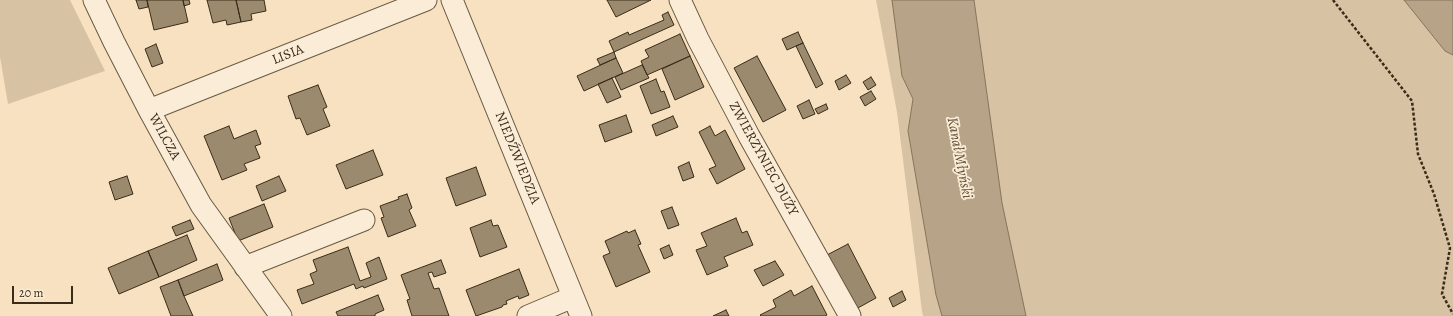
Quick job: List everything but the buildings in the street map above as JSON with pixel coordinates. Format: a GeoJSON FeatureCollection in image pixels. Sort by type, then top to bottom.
{"type":"FeatureCollection","features":[{"type":"Feature","properties":{"kind":"street","name":"WILCZA"},"geometry":{"type":"LineString","coordinates":[[94,0],[149,110],[201,205],[281,316]]}},
{"type":"Feature","properties":{"kind":"street","name":"LISIA"},"geometry":{"type":"LineString","coordinates":[[149,110],[426,0]]}},
{"type":"Feature","properties":{"kind":"street","name":"NIEDŹWIEDZIA"},"geometry":{"type":"LineString","coordinates":[[452,0],[581,316]]}},
{"type":"Feature","properties":{"kind":"street","name":"ZWIERZYNIEC DUŻY"},"geometry":{"type":"LineString","coordinates":[[680,0],[698,39],[749,136],[850,316]]}},
{"type":"Feature","properties":{"kind":"street"},"geometry":{"type":"LineString","coordinates":[[245,267],[364,220]]}},
{"type":"Feature","properties":{"kind":"street"},"geometry":{"type":"LineString","coordinates":[[528,316],[574,297]]}},
{"type":"Feature","properties":{"kind":"path"},"geometry":{"type":"LineString","coordinates":[[1333,0],[1412,101],[1418,154],[1434,194],[1450,248],[1442,294],[1453,314]]}},
{"type":"Feature","properties":{"kind":"shaded area"},"geometry":{"type":"Polygon","coordinates":[[[0,0],[70,0],[105,71],[8,104],[0,57],[0,0]]]}},
{"type":"Feature","properties":{"kind":"shaded area"},"geometry":{"type":"Polygon","coordinates":[[[876,0],[892,0],[902,76],[913,99],[908,131],[936,295],[942,316],[923,316],[897,112],[876,0]]]}},
{"type":"Feature","properties":{"kind":"shaded area"},"geometry":{"type":"Polygon","coordinates":[[[974,0],[1404,0],[1445,51],[1453,55],[1453,316],[1026,316],[1002,203],[974,0]]]}},
{"type":"Feature","properties":{"kind":"water","name":"Kanał Młyński"},"geometry":{"type":"Polygon","coordinates":[[[892,0],[974,0],[1002,203],[1026,316],[942,316],[936,295],[908,131],[913,99],[902,76],[892,0]]]}},
{"type":"Feature","properties":{"kind":"water"},"geometry":{"type":"Polygon","coordinates":[[[1404,0],[1453,0],[1453,55],[1445,51],[1404,0]]]}}]}
